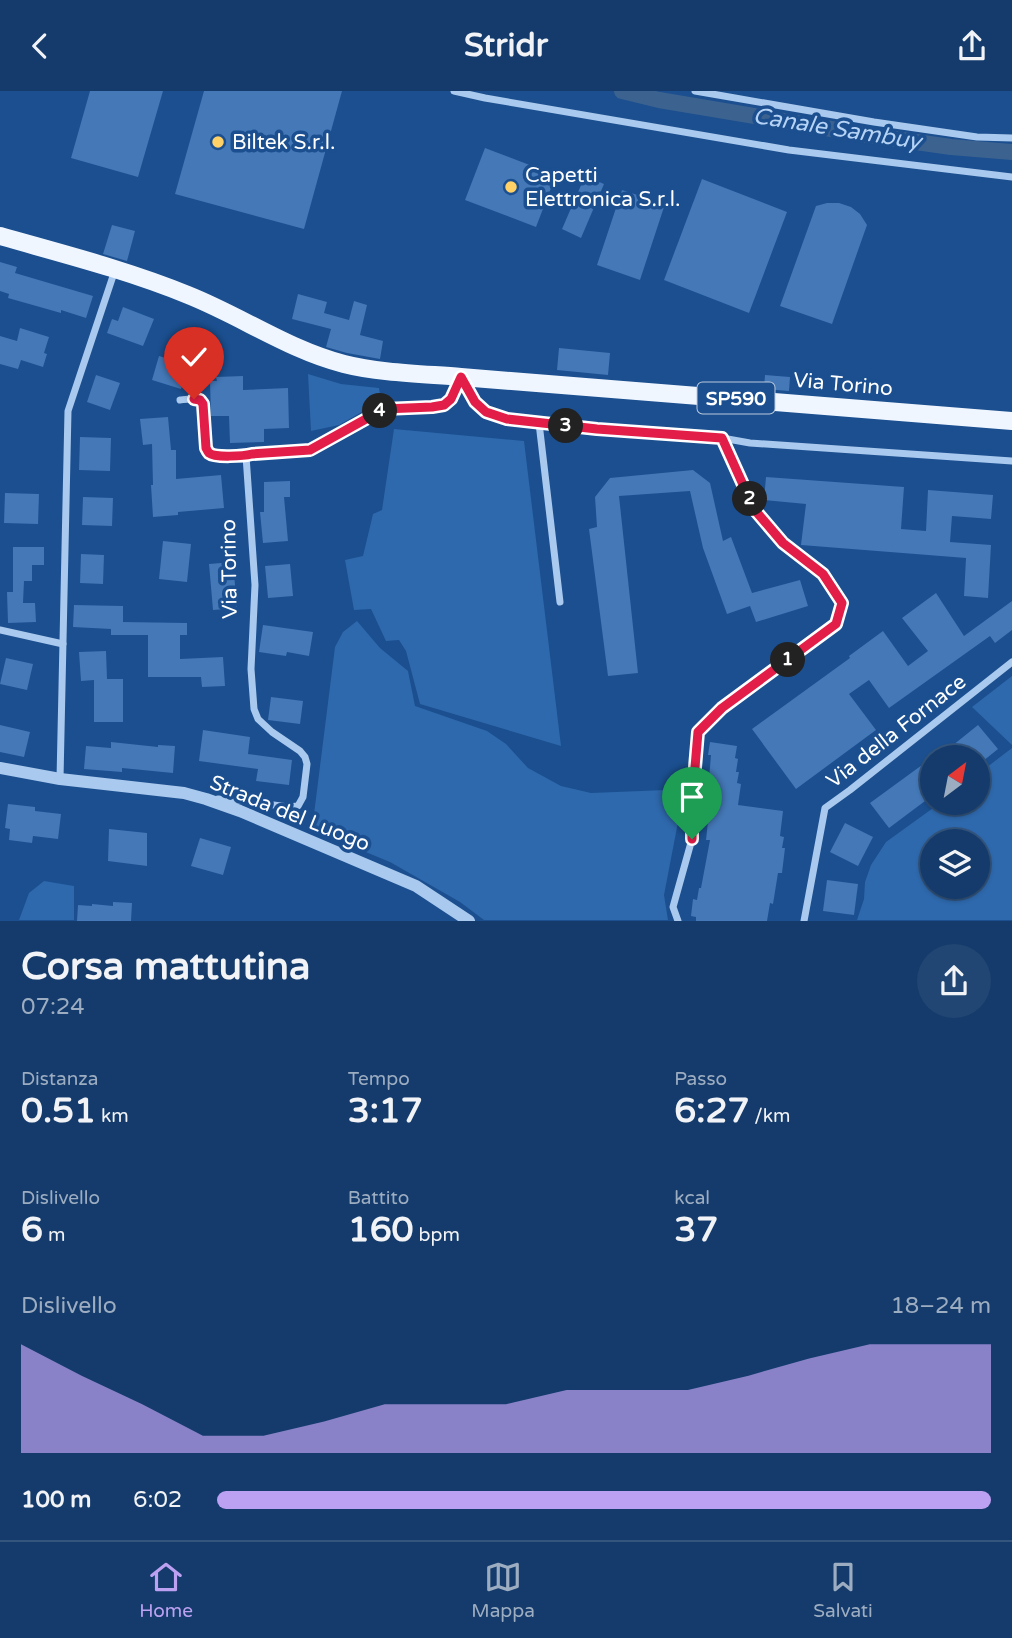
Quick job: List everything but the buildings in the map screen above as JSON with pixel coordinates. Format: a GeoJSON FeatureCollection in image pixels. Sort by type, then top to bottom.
{"type":"FeatureCollection","features":[{"type":"Feature","properties":{"kind":"main road","name":"Via Torino"},"geometry":{"type":"LineString","coordinates":[[0,236],[116,268],[190,296],[318,356],[346,365],[461,377],[1012,421]]}},
{"type":"Feature","properties":{"kind":"street"},"geometry":{"type":"LineString","coordinates":[[454,91],[789,150],[1012,177]]}},
{"type":"Feature","properties":{"kind":"street"},"geometry":{"type":"LineString","coordinates":[[695,91],[874,122],[977,137],[1012,138]]}},
{"type":"Feature","properties":{"kind":"street"},"geometry":{"type":"LineString","coordinates":[[60,779],[68,411],[116,268]]}},
{"type":"Feature","properties":{"kind":"street"},"geometry":{"type":"LineString","coordinates":[[461,377],[475,402],[486,412],[507,419],[763,444],[1012,461]]}},
{"type":"Feature","properties":{"kind":"street"},"geometry":{"type":"LineString","coordinates":[[180,400],[200,400],[203,404],[208,453],[213,456],[246,456],[310,450],[384,409],[444,405],[451,399],[461,377]]}},
{"type":"Feature","properties":{"kind":"street"},"geometry":{"type":"LineString","coordinates":[[540,423],[560,602]]}},
{"type":"Feature","properties":{"kind":"street"},"geometry":{"type":"LineString","coordinates":[[678,921],[673,907],[692,839],[698,732],[722,708],[836,624],[842,603],[823,574],[783,543],[754,509],[722,438]]}},
{"type":"Feature","properties":{"kind":"street","name":"Via Torino"},"geometry":{"type":"LineString","coordinates":[[206,799],[298,806],[303,797],[307,764],[300,751],[258,719],[254,709],[251,669],[255,585],[246,456]]}},
{"type":"Feature","properties":{"kind":"street"},"geometry":{"type":"LineString","coordinates":[[0,630],[63,644]]}},
{"type":"Feature","properties":{"kind":"street","name":"Via della Fornace"},"geometry":{"type":"LineString","coordinates":[[804,921],[825,808],[1012,662]]}},
{"type":"Feature","properties":{"kind":"street","name":"Strada del Luogo"},"geometry":{"type":"LineString","coordinates":[[0,768],[60,779],[184,793],[206,799],[251,815],[416,886],[469,921]]}},
{"type":"Feature","properties":{"kind":"shaded area"},"geometry":{"type":"Polygon","coordinates":[[[308,374],[341,384],[379,388],[381,401],[339,425],[311,431],[308,374]]]}},
{"type":"Feature","properties":{"kind":"shaded area"},"geometry":{"type":"Polygon","coordinates":[[[394,429],[524,441],[561,746],[420,704],[406,651],[399,640],[386,641],[371,609],[354,610],[345,560],[363,556],[373,514],[382,510],[394,429]]]}},
{"type":"Feature","properties":{"kind":"shaded area"},"geometry":{"type":"Polygon","coordinates":[[[357,621],[380,648],[408,671],[415,706],[487,731],[506,744],[528,768],[561,786],[591,793],[666,790],[675,794],[679,817],[664,895],[668,920],[484,920],[460,902],[390,862],[312,830],[335,647],[343,632],[357,621]]]}},
{"type":"Feature","properties":{"kind":"shaded area"},"geometry":{"type":"Polygon","coordinates":[[[1012,676],[1012,745],[972,707],[1012,676]]]}},
{"type":"Feature","properties":{"kind":"shaded area"},"geometry":{"type":"Polygon","coordinates":[[[1012,748],[1012,920],[857,920],[871,865],[886,842],[923,815],[990,815],[990,765],[1012,748]]]}},
{"type":"Feature","properties":{"kind":"shaded area"},"geometry":{"type":"Polygon","coordinates":[[[44,881],[74,886],[74,920],[19,920],[29,893],[44,881]]]}},
{"type":"Feature","properties":{"kind":"waterway","name":"Canale Sambuy"},"geometry":{"type":"LineString","coordinates":[[622,91],[659,100],[867,135],[951,147],[1012,152]]}},
{"type":"Feature","properties":{"kind":"place","name":"Biltek S.r.l."},"geometry":{"type":"Point","coordinates":[218,142]}},
{"type":"Feature","properties":{"kind":"place","name":"Capetti Elettronica S.r.l."},"geometry":{"type":"Point","coordinates":[511,187]}},
{"type":"Feature","properties":{"kind":"route"},"geometry":{"type":"LineString","coordinates":[[194,399],[203,404],[206,448],[213,456],[310,450],[384,409],[444,405],[451,399],[461,377],[475,402],[486,412],[507,419],[722,438],[754,509],[783,543],[823,574],[842,603],[836,624],[722,708],[698,732],[692,839]]}}]}
